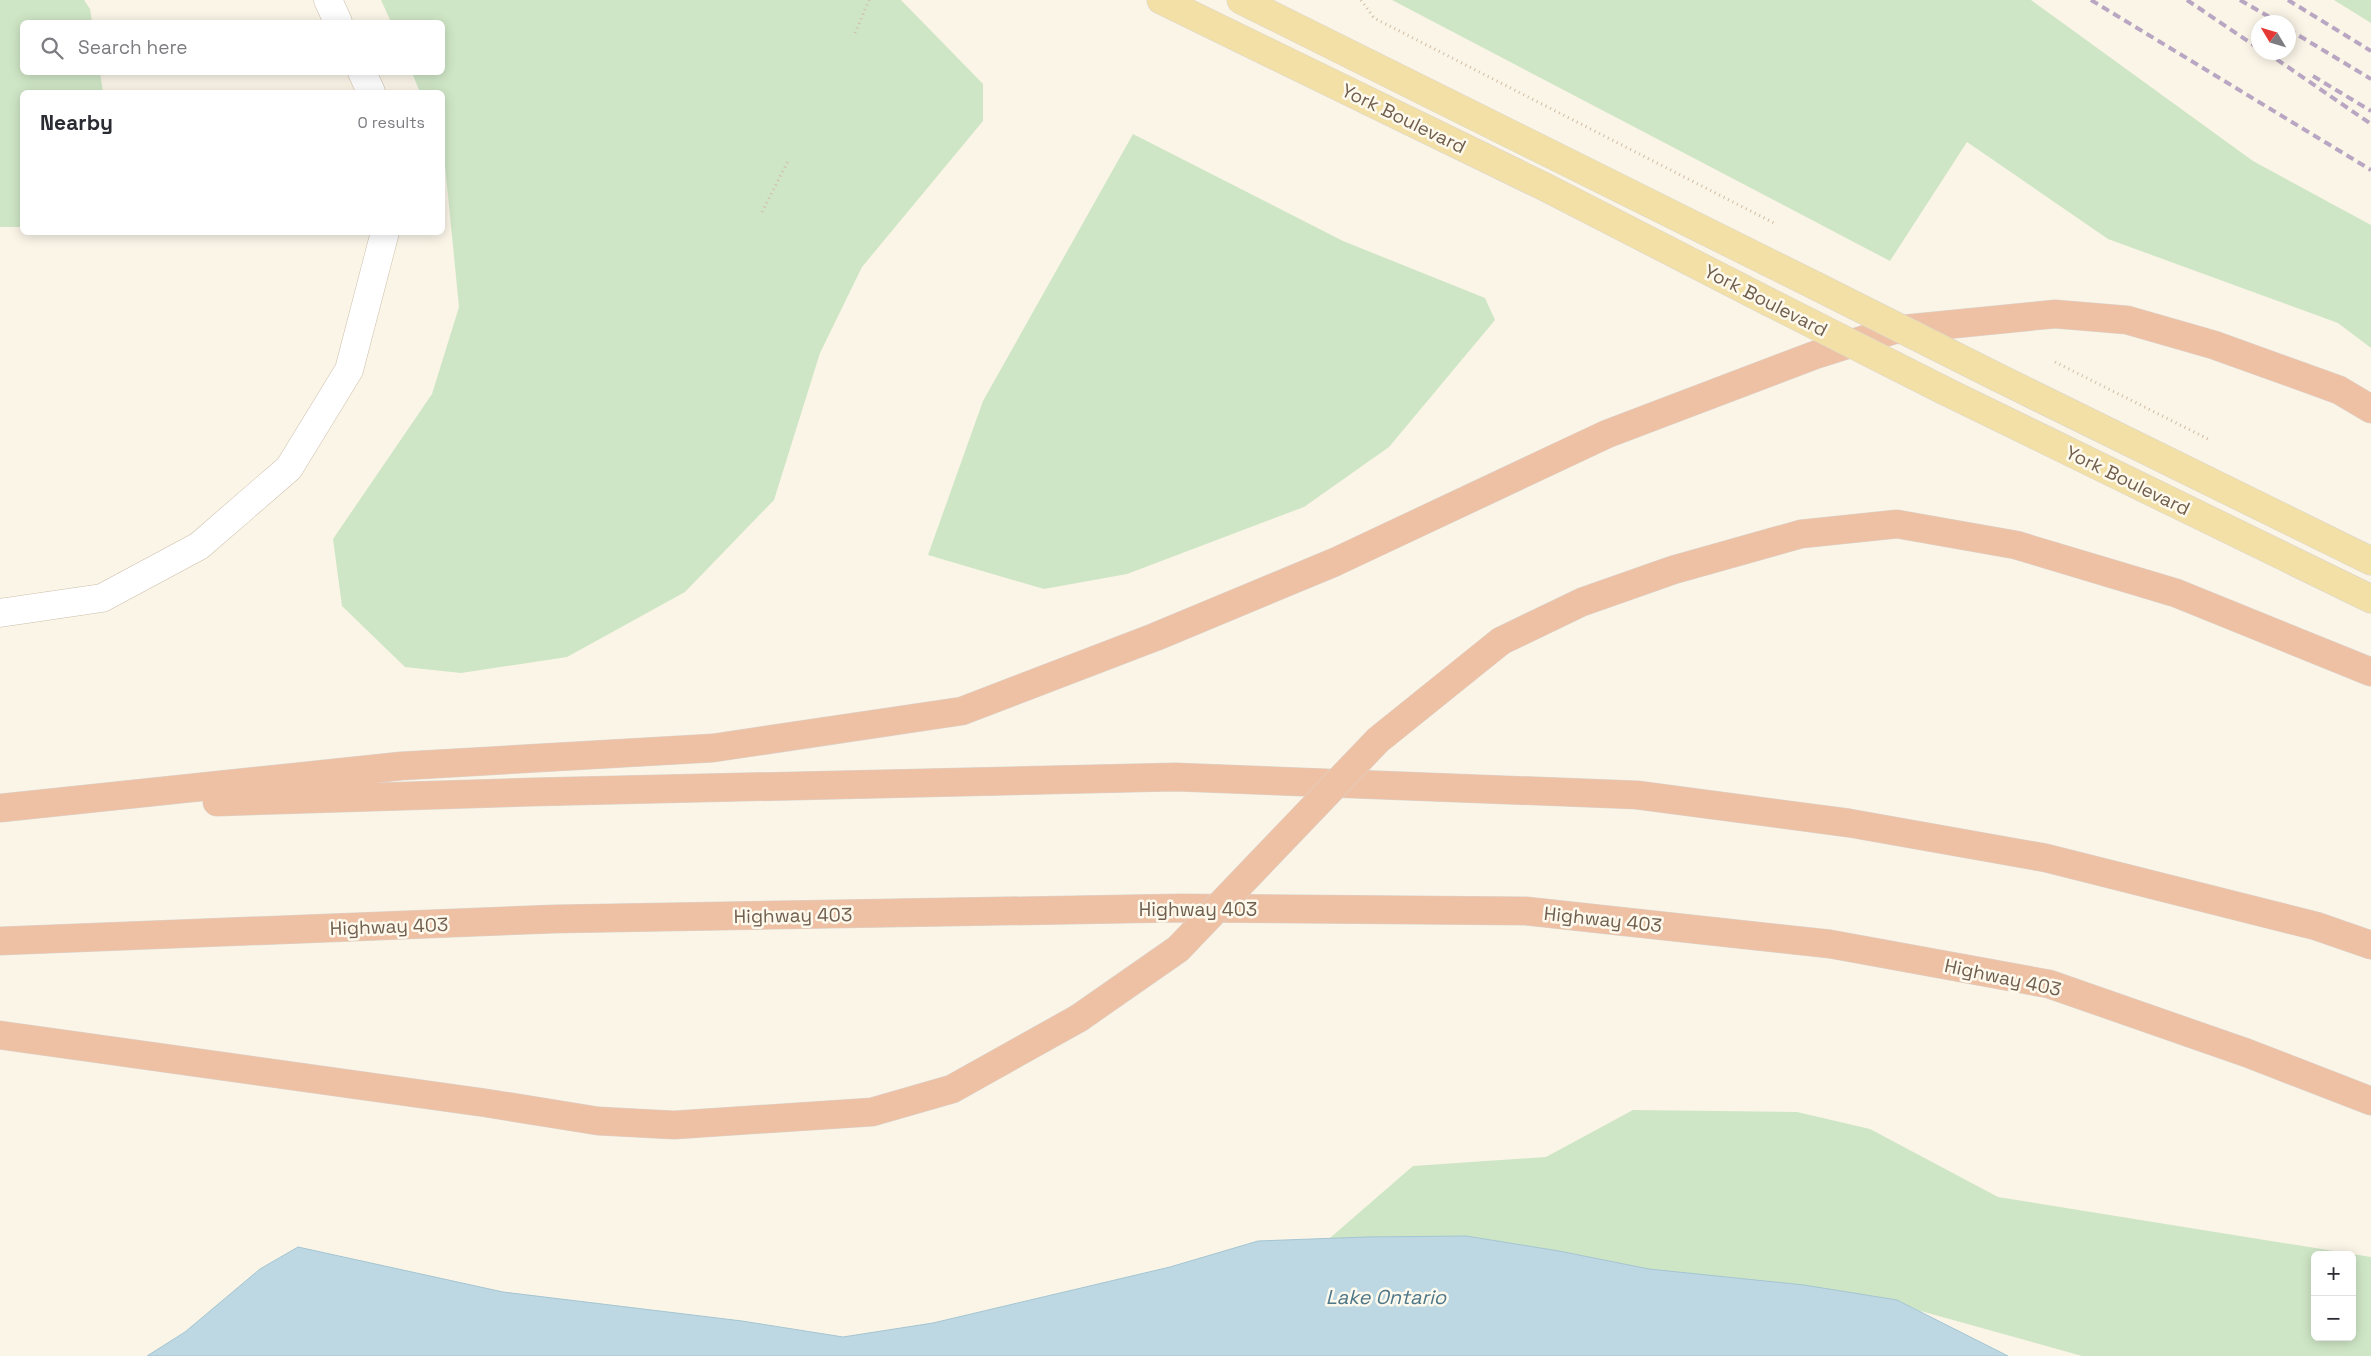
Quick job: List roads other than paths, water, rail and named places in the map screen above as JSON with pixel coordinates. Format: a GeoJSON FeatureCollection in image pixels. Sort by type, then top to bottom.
{"type":"FeatureCollection","features":[{"type":"Feature","properties":{"kind":"highway"},"geometry":{"type":"LineString","coordinates":[[0,809],[401,766],[713,748],[962,711],[1156,637],[1335,562],[1607,434],[1815,355],[1894,330],[2055,314],[2127,320],[2214,345],[2276,367],[2339,390],[2371,409]]}},
{"type":"Feature","properties":{"kind":"highway"},"geometry":{"type":"LineString","coordinates":[[0,1036],[598,1120],[674,1124],[872,1112],[952,1089],[1078,1018],[1178,949],[1378,740],[1501,641],[1582,602],[1673,570],[1801,534],[1897,524],[2016,545],[2176,593],[2371,672]]}},
{"type":"Feature","properties":{"kind":"highway"},"geometry":{"type":"LineString","coordinates":[[0,809],[532,792],[1176,777],[1637,795],[1849,822],[2046,858],[2316,926],[2371,945]]}},
{"type":"Feature","properties":{"kind":"highway","name":"Highway 403"},"geometry":{"type":"LineString","coordinates":[[0,940],[554,919],[1181,908],[1526,911],[1830,944],[2049,984],[2247,1053],[2371,1101]]}},
{"type":"Feature","properties":{"kind":"main road","name":"York Boulevard"},"geometry":{"type":"LineString","coordinates":[[1161,0],[1545,187],[1945,391],[2371,599]]}},
{"type":"Feature","properties":{"kind":"main road","name":"York Boulevard"},"geometry":{"type":"LineString","coordinates":[[1241,0],[2371,562]]}},
{"type":"Feature","properties":{"kind":"street"},"geometry":{"type":"LineString","coordinates":[[328,0],[337,20]]}},
{"type":"Feature","properties":{"kind":"street"},"geometry":{"type":"LineString","coordinates":[[363,75],[370,90]]}},
{"type":"Feature","properties":{"kind":"street"},"geometry":{"type":"LineString","coordinates":[[0,613],[102,598],[199,546],[289,468],[349,370],[384,235]]}},
{"type":"Feature","properties":{"kind":"water","name":"Lake Ontario"},"geometry":{"type":"Polygon","coordinates":[[[1466,1236],[1559,1251],[1649,1269],[1804,1285],[1897,1300],[2008,1356],[147,1356],[185,1332],[260,1269],[298,1247],[503,1292],[742,1321],[843,1337],[933,1323],[1170,1267],[1258,1241],[1466,1236]]]}},
{"type":"Feature","properties":{"kind":"railway"},"geometry":{"type":"LineString","coordinates":[[2091,0],[2371,170]]}},
{"type":"Feature","properties":{"kind":"railway"},"geometry":{"type":"LineString","coordinates":[[2187,0],[2251,43]]}},
{"type":"Feature","properties":{"kind":"railway"},"geometry":{"type":"LineString","coordinates":[[2240,0],[2266,15]]}},
{"type":"Feature","properties":{"kind":"railway"},"geometry":{"type":"LineString","coordinates":[[2288,0],[2371,51]]}},
{"type":"Feature","properties":{"kind":"railway"},"geometry":{"type":"LineString","coordinates":[[2296,34],[2371,79]]}},
{"type":"Feature","properties":{"kind":"railway"},"geometry":{"type":"LineString","coordinates":[[2278,60],[2371,124]]}},
{"type":"Feature","properties":{"kind":"railway"},"geometry":{"type":"LineString","coordinates":[[2313,76],[2371,111]]}}]}
